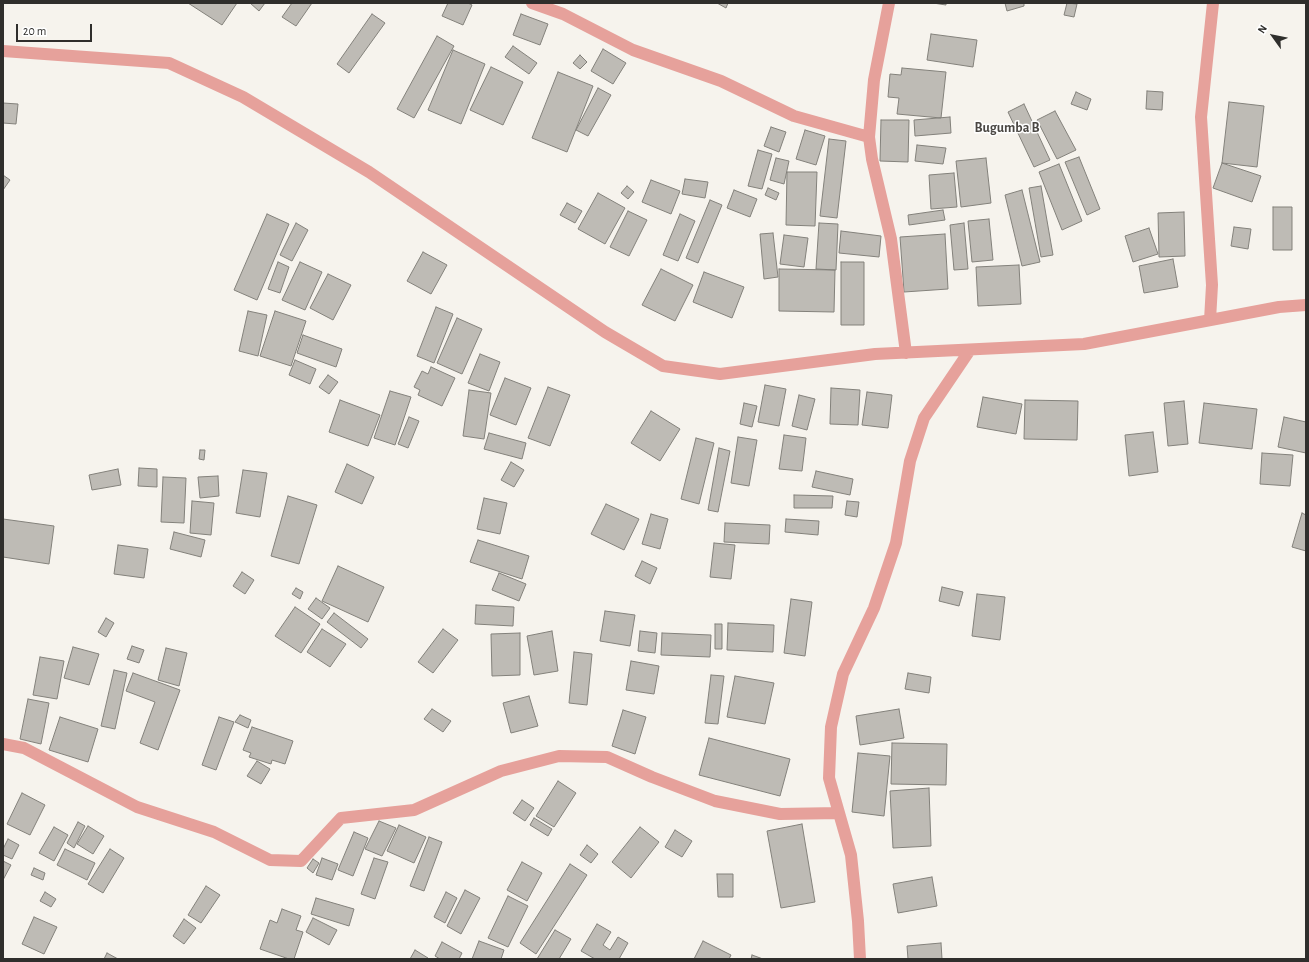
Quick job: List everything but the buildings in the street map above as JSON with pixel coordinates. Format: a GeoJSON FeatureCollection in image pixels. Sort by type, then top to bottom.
{"type":"FeatureCollection","features":[{"type":"Feature","properties":{"kind":"street"},"geometry":{"type":"LineString","coordinates":[[532,3],[563,14],[633,50],[722,81],[794,116],[869,137]]}},
{"type":"Feature","properties":{"kind":"street"},"geometry":{"type":"LineString","coordinates":[[888,3],[874,80],[869,137],[872,159],[892,239],[906,353]]}},
{"type":"Feature","properties":{"kind":"street"},"geometry":{"type":"LineString","coordinates":[[1210,320],[1212,285],[1201,117],[1213,3]]}},
{"type":"Feature","properties":{"kind":"street"},"geometry":{"type":"LineString","coordinates":[[3,51],[169,64],[243,97],[369,172],[605,332],[663,366],[720,374],[875,354],[1084,344],[1279,307],[1306,306]]}},
{"type":"Feature","properties":{"kind":"street"},"geometry":{"type":"LineString","coordinates":[[860,959],[858,921],[851,855],[829,778],[831,727],[843,674],[874,608],[896,543],[910,461],[924,418],[970,350]]}},
{"type":"Feature","properties":{"kind":"street"},"geometry":{"type":"LineString","coordinates":[[3,744],[24,748],[137,807],[214,832],[270,860],[301,861],[341,818],[414,810],[501,771],[559,756],[607,757],[652,777],[715,801],[780,814],[839,813]]}},
{"type":"Feature","properties":{"kind":"district","name":"Bugumba B"},"geometry":{"type":"Point","coordinates":[1007,128]}}]}
